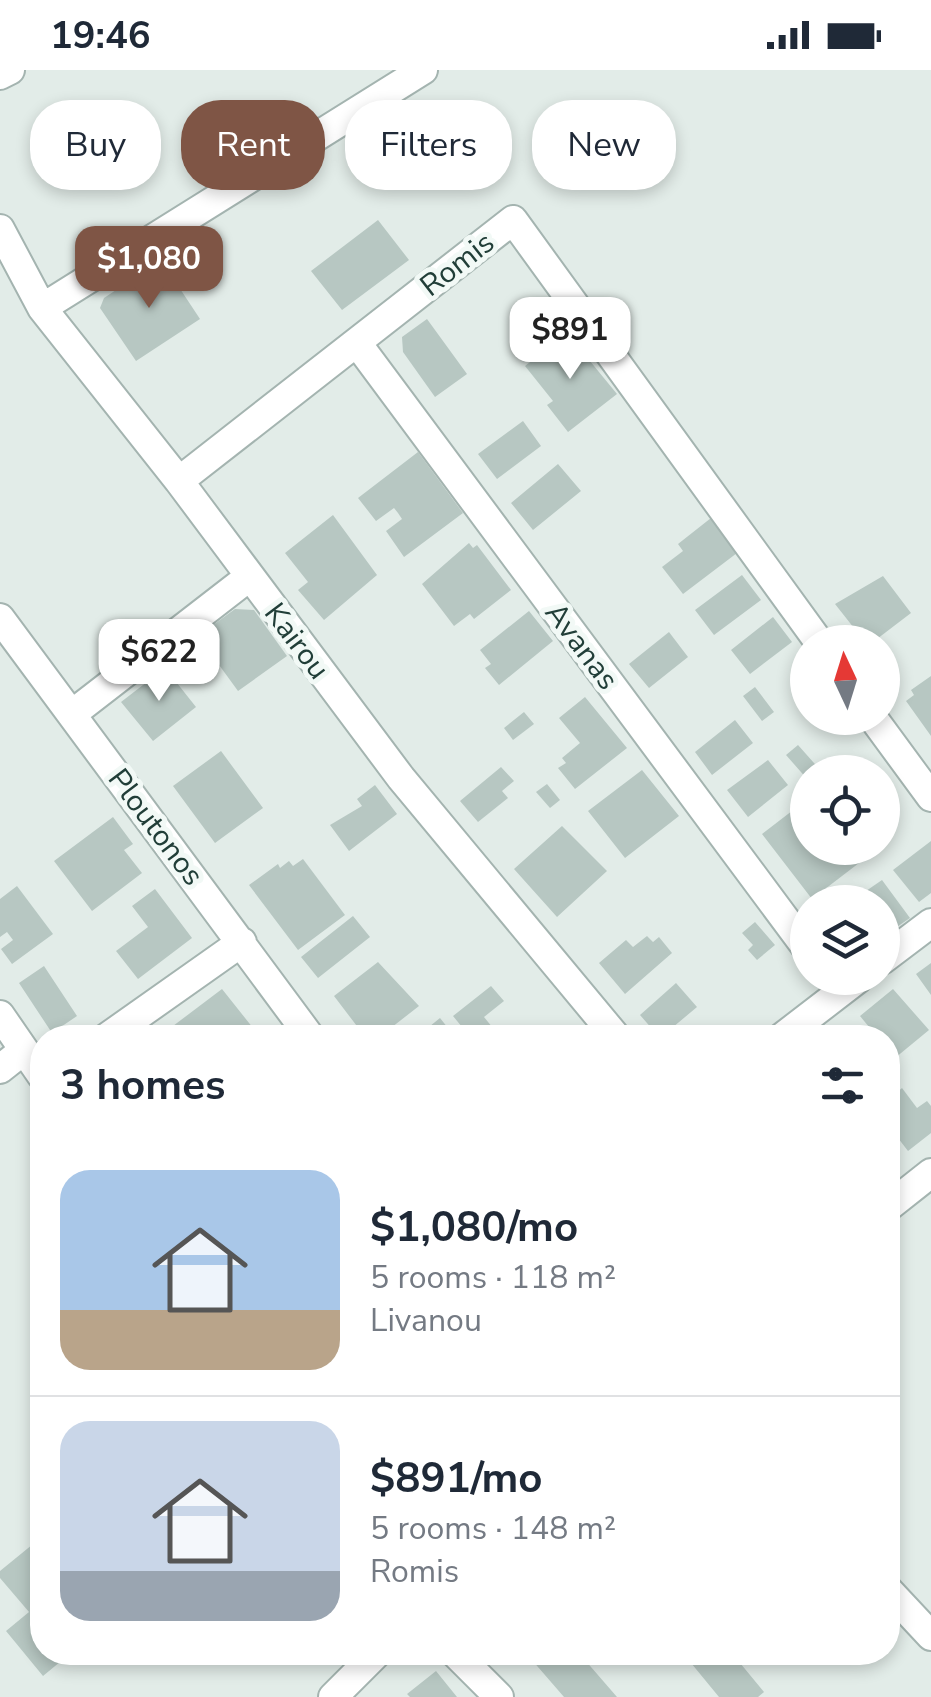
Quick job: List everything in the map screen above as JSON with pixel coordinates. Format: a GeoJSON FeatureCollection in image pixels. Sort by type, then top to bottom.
{"type":"FeatureCollection","features":[{"type":"Feature","properties":{"kind":"street"},"geometry":{"type":"LineString","coordinates":[[0,75],[10,70]]}},
{"type":"Feature","properties":{"kind":"street"},"geometry":{"type":"LineString","coordinates":[[42,308],[424,70]]}},
{"type":"Feature","properties":{"kind":"street","name":"Romis"},"geometry":{"type":"LineString","coordinates":[[179,481],[513,220],[807,625]]}},
{"type":"Feature","properties":{"kind":"street","name":"Kairou"},"geometry":{"type":"LineString","coordinates":[[0,229],[42,308],[179,481],[401,778],[605,1025]]}},
{"type":"Feature","properties":{"kind":"street","name":"Avanas"},"geometry":{"type":"LineString","coordinates":[[357,343],[790,926]]}},
{"type":"Feature","properties":{"kind":"street"},"geometry":{"type":"LineString","coordinates":[[72,714],[249,577]]}},
{"type":"Feature","properties":{"kind":"street","name":"Ploutonos"},"geometry":{"type":"LineString","coordinates":[[0,618],[302,1025]]}},
{"type":"Feature","properties":{"kind":"street"},"geometry":{"type":"LineString","coordinates":[[885,735],[931,797]]}},
{"type":"Feature","properties":{"kind":"street"},"geometry":{"type":"LineString","coordinates":[[900,946],[931,923]]}},
{"type":"Feature","properties":{"kind":"street"},"geometry":{"type":"LineString","coordinates":[[124,1025],[242,942]]}},
{"type":"Feature","properties":{"kind":"street"},"geometry":{"type":"LineString","coordinates":[[795,1025],[829,995]]}},
{"type":"Feature","properties":{"kind":"street"},"geometry":{"type":"LineString","coordinates":[[0,1016],[30,1059]]}},
{"type":"Feature","properties":{"kind":"street"},"geometry":{"type":"LineString","coordinates":[[0,1069],[24,1050]]}},
{"type":"Feature","properties":{"kind":"street"},"geometry":{"type":"LineString","coordinates":[[900,1198],[931,1173]]}},
{"type":"Feature","properties":{"kind":"street"},"geometry":{"type":"LineString","coordinates":[[900,1603],[931,1636]]}},
{"type":"Feature","properties":{"kind":"street"},"geometry":{"type":"LineString","coordinates":[[332,1697],[365,1665]]}},
{"type":"Feature","properties":{"kind":"street"},"geometry":{"type":"LineString","coordinates":[[467,1665],[499,1697]]}},
{"type":"Feature","properties":{"kind":"building"},"geometry":{"type":"Polygon","coordinates":[[[378,220],[409,260],[342,310],[311,271],[378,220]]]}},
{"type":"Feature","properties":{"kind":"building"},"geometry":{"type":"Polygon","coordinates":[[[161,260],[200,319],[136,361],[100,308],[104,298],[161,260]]]}},
{"type":"Feature","properties":{"kind":"building"},"geometry":{"type":"Polygon","coordinates":[[[427,319],[467,374],[435,397],[403,352],[402,337],[427,319]]]}},
{"type":"Feature","properties":{"kind":"building"},"geometry":{"type":"Polygon","coordinates":[[[567,333],[617,394],[568,432],[547,405],[553,401],[525,366],[567,333]]]}},
{"type":"Feature","properties":{"kind":"building"},"geometry":{"type":"Polygon","coordinates":[[[523,421],[541,446],[497,479],[478,454],[523,421]]]}},
{"type":"Feature","properties":{"kind":"building"},"geometry":{"type":"Polygon","coordinates":[[[418,452],[463,513],[404,557],[386,531],[402,519],[398,513],[394,508],[376,521],[358,498],[418,452]]]}},
{"type":"Feature","properties":{"kind":"building"},"geometry":{"type":"Polygon","coordinates":[[[558,464],[581,491],[533,530],[511,503],[558,464]]]}},
{"type":"Feature","properties":{"kind":"building"},"geometry":{"type":"Polygon","coordinates":[[[333,515],[377,575],[324,620],[298,590],[308,582],[285,553],[333,515]]]}},
{"type":"Feature","properties":{"kind":"building"},"geometry":{"type":"Polygon","coordinates":[[[711,518],[737,553],[683,594],[662,567],[683,551],[678,544],[711,518]]]}},
{"type":"Feature","properties":{"kind":"building"},"geometry":{"type":"Polygon","coordinates":[[[469,543],[473,548],[477,545],[511,590],[474,619],[470,614],[454,626],[422,584],[469,543]]]}},
{"type":"Feature","properties":{"kind":"building"},"geometry":{"type":"Polygon","coordinates":[[[742,575],[761,600],[714,635],[695,610],[742,575]]]}},
{"type":"Feature","properties":{"kind":"building"},"geometry":{"type":"Polygon","coordinates":[[[883,576],[911,613],[895,625],[852,625],[835,604],[883,576]]]}},
{"type":"Feature","properties":{"kind":"building"},"geometry":{"type":"Polygon","coordinates":[[[235,609],[254,610],[287,656],[238,691],[198,636],[235,609]]]}},
{"type":"Feature","properties":{"kind":"building"},"geometry":{"type":"Polygon","coordinates":[[[529,611],[553,641],[499,685],[485,668],[491,664],[480,650],[529,611]]]}},
{"type":"Feature","properties":{"kind":"building"},"geometry":{"type":"Polygon","coordinates":[[[773,617],[790,639],[790,644],[750,674],[731,650],[773,617]]]}},
{"type":"Feature","properties":{"kind":"building"},"geometry":{"type":"Polygon","coordinates":[[[669,632],[688,657],[649,688],[629,664],[669,632]]]}},
{"type":"Feature","properties":{"kind":"building"},"geometry":{"type":"Polygon","coordinates":[[[165,668],[196,707],[153,741],[121,702],[165,668]]]}},
{"type":"Feature","properties":{"kind":"building"},"geometry":{"type":"Polygon","coordinates":[[[931,676],[931,736],[906,701],[914,695],[911,690],[931,676]]]}},
{"type":"Feature","properties":{"kind":"building"},"geometry":{"type":"Polygon","coordinates":[[[755,687],[774,712],[762,721],[743,696],[755,687]]]}},
{"type":"Feature","properties":{"kind":"building"},"geometry":{"type":"Polygon","coordinates":[[[585,697],[627,748],[575,789],[558,768],[566,763],[562,758],[580,743],[559,718],[585,697]]]}},
{"type":"Feature","properties":{"kind":"building"},"geometry":{"type":"Polygon","coordinates":[[[524,712],[534,724],[513,740],[504,728],[524,712]]]}},
{"type":"Feature","properties":{"kind":"building"},"geometry":{"type":"Polygon","coordinates":[[[735,720],[753,743],[712,775],[695,752],[735,720]]]}},
{"type":"Feature","properties":{"kind":"building"},"geometry":{"type":"Polygon","coordinates":[[[798,745],[807,755],[790,755],[790,760],[786,755],[798,745]]]}},
{"type":"Feature","properties":{"kind":"building"},"geometry":{"type":"Polygon","coordinates":[[[221,751],[263,808],[215,843],[173,786],[221,751]]]}},
{"type":"Feature","properties":{"kind":"building"},"geometry":{"type":"Polygon","coordinates":[[[768,760],[788,785],[748,817],[727,790],[768,760]]]}},
{"type":"Feature","properties":{"kind":"building"},"geometry":{"type":"Polygon","coordinates":[[[501,767],[514,781],[502,791],[508,798],[478,822],[460,801],[501,767]]]}},
{"type":"Feature","properties":{"kind":"building"},"geometry":{"type":"Polygon","coordinates":[[[642,770],[679,816],[625,858],[588,811],[642,770]]]}},
{"type":"Feature","properties":{"kind":"building"},"geometry":{"type":"Polygon","coordinates":[[[547,784],[560,800],[550,808],[536,792],[547,784]]]}},
{"type":"Feature","properties":{"kind":"building"},"geometry":{"type":"Polygon","coordinates":[[[375,785],[397,814],[349,851],[330,825],[362,806],[357,799],[375,785]]]}},
{"type":"Feature","properties":{"kind":"building"},"geometry":{"type":"Polygon","coordinates":[[[790,812],[790,865],[856,865],[830,885],[801,885],[762,834],[790,812]]]}},
{"type":"Feature","properties":{"kind":"building"},"geometry":{"type":"Polygon","coordinates":[[[113,817],[133,844],[124,850],[142,873],[92,911],[54,861],[113,817]]]}},
{"type":"Feature","properties":{"kind":"building"},"geometry":{"type":"Polygon","coordinates":[[[562,826],[607,871],[557,917],[514,869],[562,826]]]}},
{"type":"Feature","properties":{"kind":"building"},"geometry":{"type":"Polygon","coordinates":[[[931,841],[931,893],[919,902],[893,870],[931,841]]]}},
{"type":"Feature","properties":{"kind":"building"},"geometry":{"type":"Polygon","coordinates":[[[303,859],[345,915],[298,950],[249,885],[278,864],[280,868],[289,861],[293,866],[303,859]]]}},
{"type":"Feature","properties":{"kind":"building"},"geometry":{"type":"Polygon","coordinates":[[[17,886],[53,934],[12,964],[1,949],[13,940],[7,932],[0,937],[0,899],[17,886]]]}},
{"type":"Feature","properties":{"kind":"building"},"geometry":{"type":"Polygon","coordinates":[[[155,889],[192,938],[138,979],[116,951],[148,927],[132,906],[155,889]]]}},
{"type":"Feature","properties":{"kind":"building"},"geometry":{"type":"Polygon","coordinates":[[[900,904],[910,918],[900,925],[900,904]]]}},
{"type":"Feature","properties":{"kind":"building"},"geometry":{"type":"Polygon","coordinates":[[[353,916],[370,937],[318,978],[301,957],[353,916]]]}},
{"type":"Feature","properties":{"kind":"building"},"geometry":{"type":"Polygon","coordinates":[[[755,922],[775,945],[757,960],[748,950],[753,945],[742,933],[755,922]]]}},
{"type":"Feature","properties":{"kind":"building"},"geometry":{"type":"Polygon","coordinates":[[[647,936],[653,942],[659,937],[672,953],[625,994],[599,963],[626,940],[633,947],[647,936]]]}},
{"type":"Feature","properties":{"kind":"building"},"geometry":{"type":"Polygon","coordinates":[[[378,962],[419,1006],[395,1025],[356,1025],[334,996],[378,962]]]}},
{"type":"Feature","properties":{"kind":"building"},"geometry":{"type":"Polygon","coordinates":[[[931,963],[931,995],[916,974],[931,963]]]}},
{"type":"Feature","properties":{"kind":"building"},"geometry":{"type":"Polygon","coordinates":[[[44,966],[77,1016],[64,1025],[47,1025],[19,983],[44,966]]]}},
{"type":"Feature","properties":{"kind":"building"},"geometry":{"type":"Polygon","coordinates":[[[676,983],[697,1007],[676,1025],[649,1025],[640,1015],[676,983]]]}},
{"type":"Feature","properties":{"kind":"building"},"geometry":{"type":"Polygon","coordinates":[[[491,986],[504,1001],[484,1017],[490,1025],[460,1025],[453,1016],[491,986]]]}},
{"type":"Feature","properties":{"kind":"building"},"geometry":{"type":"Polygon","coordinates":[[[222,989],[251,1025],[174,1025],[222,989]]]}},
{"type":"Feature","properties":{"kind":"building"},"geometry":{"type":"Polygon","coordinates":[[[886,995],[898,995],[929,1030],[900,1054],[900,1025],[867,1025],[860,1016],[886,995]]]}},
{"type":"Feature","properties":{"kind":"building"},"geometry":{"type":"Polygon","coordinates":[[[900,1090],[917,1108],[927,1101],[931,1106],[931,1133],[908,1151],[900,1141],[900,1090]]]}},
{"type":"Feature","properties":{"kind":"building"},"geometry":{"type":"Polygon","coordinates":[[[30,1547],[30,1660],[6,1631],[29,1612],[0,1578],[0,1571],[30,1547]]]}},
{"type":"Feature","properties":{"kind":"building"},"geometry":{"type":"Polygon","coordinates":[[[34,1665],[56,1665],[43,1676],[34,1665]]]}},
{"type":"Feature","properties":{"kind":"building"},"geometry":{"type":"Polygon","coordinates":[[[536,1665],[589,1665],[617,1697],[564,1697],[536,1665]]]}},
{"type":"Feature","properties":{"kind":"building"},"geometry":{"type":"Polygon","coordinates":[[[693,1665],[742,1665],[764,1692],[758,1697],[719,1697],[693,1665]]]}},
{"type":"Feature","properties":{"kind":"building"},"geometry":{"type":"Polygon","coordinates":[[[436,1671],[457,1697],[407,1694],[436,1671]]]}}]}
